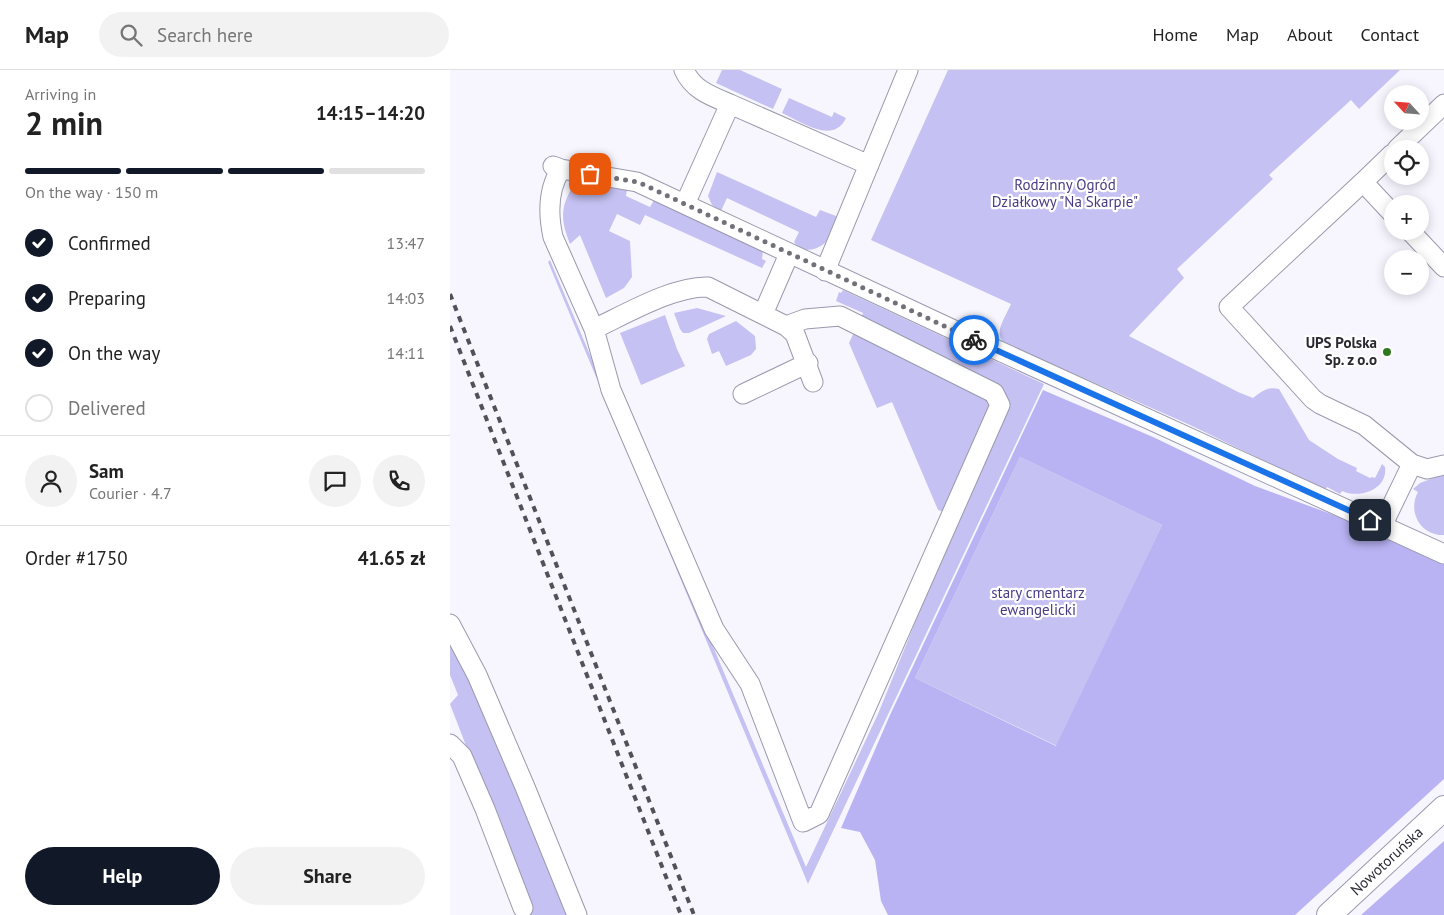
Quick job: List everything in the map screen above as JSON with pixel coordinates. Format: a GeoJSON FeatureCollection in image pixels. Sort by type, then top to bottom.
{"type":"FeatureCollection","features":[{"type":"Feature","properties":{"kind":"main road","name":"Nowotoruńska"},"geometry":{"type":"LineString","coordinates":[[1329,915],[1444,808]]}},
{"type":"Feature","properties":{"kind":"street"},"geometry":{"type":"LineString","coordinates":[[684,70],[688,78],[699,90],[869,165]]}},
{"type":"Feature","properties":{"kind":"street"},"geometry":{"type":"LineString","coordinates":[[825,271],[908,70]]}},
{"type":"Feature","properties":{"kind":"street"},"geometry":{"type":"LineString","coordinates":[[685,204],[730,104]]}},
{"type":"Feature","properties":{"kind":"street"},"geometry":{"type":"LineString","coordinates":[[1407,140],[1444,104]]}},
{"type":"Feature","properties":{"kind":"street"},"geometry":{"type":"LineString","coordinates":[[1384,162],[1229,306],[1313,399],[1364,425],[1412,464],[1427,469],[1444,465]]}},
{"type":"Feature","properties":{"kind":"street"},"geometry":{"type":"LineString","coordinates":[[786,326],[806,319],[840,316],[994,393],[1000,405],[819,814],[803,822],[750,684],[714,629],[611,390],[594,329],[553,236],[550,203],[557,168],[638,182],[825,271],[1444,554]]}},
{"type":"Feature","properties":{"kind":"street"},"geometry":{"type":"LineString","coordinates":[[1363,182],[1384,204]]}},
{"type":"Feature","properties":{"kind":"street"},"geometry":{"type":"LineString","coordinates":[[1418,240],[1444,268]]}},
{"type":"Feature","properties":{"kind":"street"},"geometry":{"type":"LineString","coordinates":[[762,314],[789,254]]}},
{"type":"Feature","properties":{"kind":"street"},"geometry":{"type":"LineString","coordinates":[[594,329],[674,293],[697,287],[708,287],[786,326],[795,334],[808,363],[813,382]]}},
{"type":"Feature","properties":{"kind":"street"},"geometry":{"type":"LineString","coordinates":[[743,394],[808,363]]}},
{"type":"Feature","properties":{"kind":"street"},"geometry":{"type":"LineString","coordinates":[[1382,526],[1412,464]]}},
{"type":"Feature","properties":{"kind":"street"},"geometry":{"type":"LineString","coordinates":[[450,624],[477,675],[577,915]]}},
{"type":"Feature","properties":{"kind":"street"},"geometry":{"type":"LineString","coordinates":[[450,744],[462,756],[485,809],[522,908]]}},
{"type":"Feature","properties":{"kind":"green space"},"geometry":{"type":"Polygon","coordinates":[[[722,70],[740,70],[782,89],[773,109],[716,83],[722,70]]]}},
{"type":"Feature","properties":{"kind":"green space","name":"Rodzinny Ogród Działkowy \"Na Skarpie\""},"geometry":{"type":"Polygon","coordinates":[[[948,70],[1400,70],[1359,109],[1351,100],[1269,175],[1273,179],[1177,269],[1184,278],[1129,336],[1253,398],[1268,389],[1279,389],[1309,440],[1338,459],[1357,468],[1356,471],[1370,478],[1375,478],[1382,464],[1385,467],[1385,475],[1382,482],[1371,491],[1364,493],[1356,494],[1342,491],[1340,494],[1327,487],[1325,490],[1190,425],[1005,343],[1001,339],[1000,330],[1003,319],[1011,304],[871,240],[948,70]]]}},
{"type":"Feature","properties":{"kind":"green space"},"geometry":{"type":"Polygon","coordinates":[[[789,98],[832,117],[834,112],[846,118],[840,126],[833,130],[825,131],[808,126],[782,113],[789,98]]]}},
{"type":"Feature","properties":{"kind":"green space"},"geometry":{"type":"Polygon","coordinates":[[[717,172],[816,217],[820,210],[836,216],[837,220],[833,233],[824,244],[808,250],[798,247],[794,242],[799,232],[727,198],[721,211],[712,205],[708,196],[717,172]]]}},
{"type":"Feature","properties":{"kind":"green space"},"geometry":{"type":"Polygon","coordinates":[[[575,183],[627,190],[626,196],[650,207],[654,200],[763,251],[762,259],[766,261],[762,268],[645,215],[640,225],[617,214],[609,231],[630,241],[632,277],[624,288],[606,298],[580,235],[570,244],[564,227],[564,206],[575,183]]]}},
{"type":"Feature","properties":{"kind":"green space"},"geometry":{"type":"Polygon","coordinates":[[[550,260],[806,867],[878,714],[958,517],[938,510],[892,402],[877,408],[849,343],[863,313],[836,301],[839,292],[841,293],[843,290],[1044,384],[808,884],[548,262],[550,260]]]}},
{"type":"Feature","properties":{"kind":"green space"},"geometry":{"type":"Polygon","coordinates":[[[697,308],[726,316],[689,333],[683,333],[674,313],[697,308]]]}},
{"type":"Feature","properties":{"kind":"green space"},"geometry":{"type":"Polygon","coordinates":[[[665,315],[685,366],[641,385],[620,333],[665,315]]]}},
{"type":"Feature","properties":{"kind":"green space"},"geometry":{"type":"Polygon","coordinates":[[[736,321],[755,336],[756,349],[751,355],[726,366],[719,351],[712,354],[707,339],[709,334],[736,321]]]}},
{"type":"Feature","properties":{"kind":"green space","name":"stary cmentarz ewangelicki"},"geometry":{"type":"Polygon","coordinates":[[[1020,457],[1162,525],[1057,746],[915,678],[1020,457]]]}},
{"type":"Feature","properties":{"kind":"green space"},"geometry":{"type":"Polygon","coordinates":[[[1444,474],[1444,535],[1429,532],[1418,521],[1414,507],[1418,492],[1413,489],[1420,483],[1444,474]]]}},
{"type":"Feature","properties":{"kind":"green space"},"geometry":{"type":"Polygon","coordinates":[[[450,638],[471,683],[567,915],[516,915],[529,910],[450,704],[458,695],[450,675],[450,638]]]}},
{"type":"Feature","properties":{"kind":"shaded area"},"geometry":{"type":"Polygon","coordinates":[[[1043,390],[1153,437],[1255,486],[1369,528],[1444,564],[1444,779],[1295,915],[888,915],[881,901],[875,860],[860,832],[841,828],[890,715],[1043,390]],[[1020,457],[915,678],[1056,746],[1162,525],[1020,457]]]}},
{"type":"Feature","properties":{"kind":"shaded area"},"geometry":{"type":"Polygon","coordinates":[[[1444,841],[1444,915],[1361,915],[1444,841]]]}},
{"type":"Feature","properties":{"kind":"railway"},"geometry":{"type":"LineString","coordinates":[[450,294],[694,915]]}},
{"type":"Feature","properties":{"kind":"railway"},"geometry":{"type":"LineString","coordinates":[[450,326],[681,915]]}},
{"type":"Feature","properties":{"kind":"way so far"},"geometry":{"type":"LineString","coordinates":[[590,174],[638,182],[974,340]]}},
{"type":"Feature","properties":{"kind":"place","name":"UPS Polska Sp. z o.o"},"geometry":{"type":"Point","coordinates":[1387,352]}},
{"type":"Feature","properties":{"kind":"route"},"geometry":{"type":"LineString","coordinates":[[974,340],[1370,520]]}}]}
